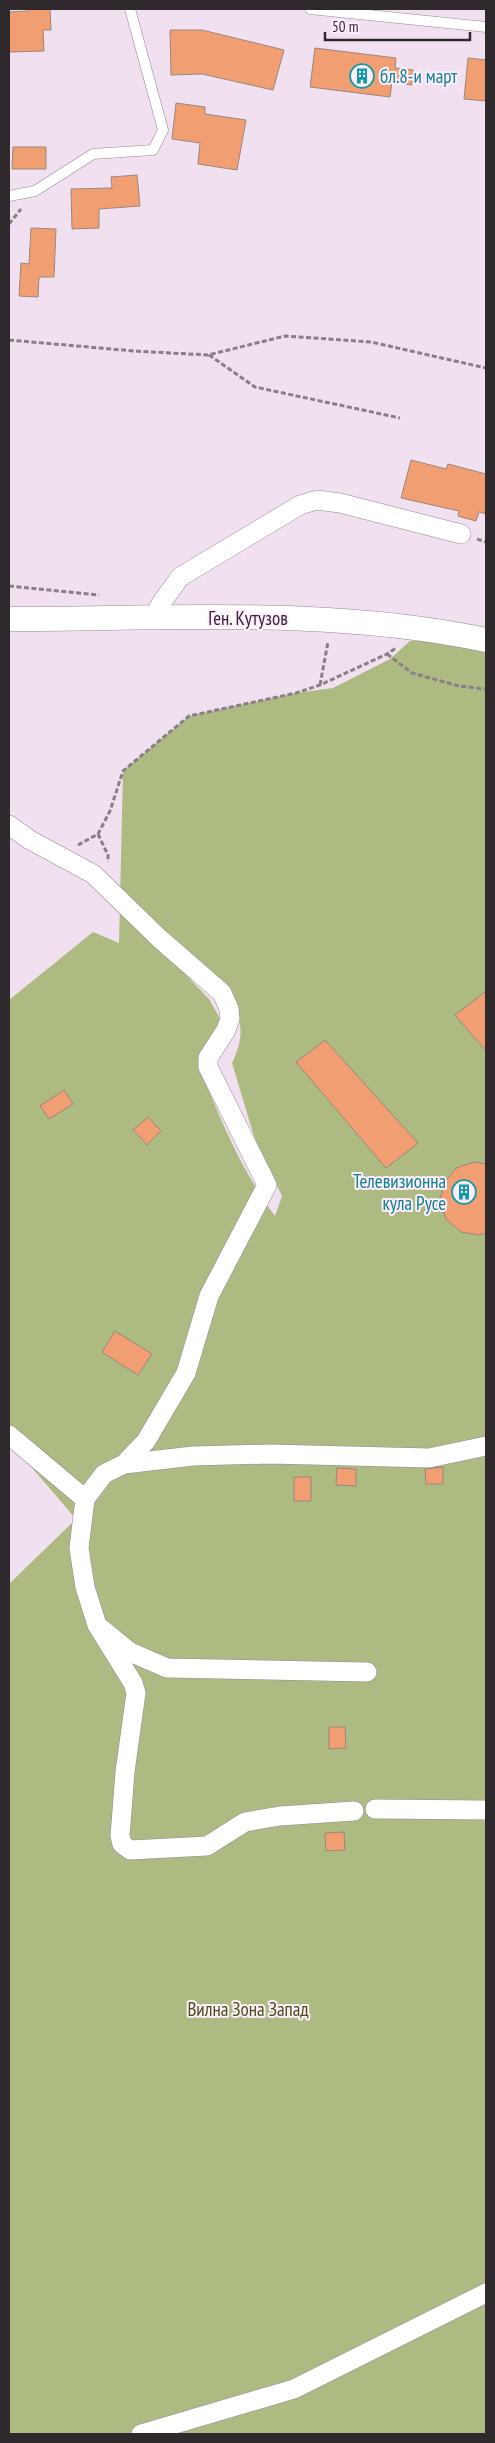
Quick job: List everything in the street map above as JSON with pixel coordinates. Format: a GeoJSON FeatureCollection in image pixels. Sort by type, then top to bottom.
{"type":"FeatureCollection","features":[{"type":"Feature","properties":{"kind":"street"},"geometry":{"type":"LineString","coordinates":[[153,618],[180,577],[300,505],[317,500],[340,503],[461,534]]}},
{"type":"Feature","properties":{"kind":"street","name":"Ген. Кутузов"},"geometry":{"type":"LineString","coordinates":[[9,619],[332,619],[414,627],[486,640]]}},
{"type":"Feature","properties":{"kind":"street"},"geometry":{"type":"LineString","coordinates":[[9,825],[30,840],[57,852],[94,874],[159,938],[222,993],[229,1009],[230,1019],[226,1030],[208,1058],[208,1067],[267,1186],[209,1296],[186,1373],[146,1441],[124,1464],[104,1474],[85,1499],[80,1548],[85,1587],[97,1625],[133,1682],[136,1693],[120,1828],[122,1844],[130,1850],[207,1846],[245,1822],[280,1816],[354,1811]]}},
{"type":"Feature","properties":{"kind":"street"},"geometry":{"type":"LineString","coordinates":[[9,1434],[85,1499]]}},
{"type":"Feature","properties":{"kind":"street"},"geometry":{"type":"LineString","coordinates":[[124,1464],[193,1456],[270,1454],[429,1458],[486,1446]]}},
{"type":"Feature","properties":{"kind":"street"},"geometry":{"type":"LineString","coordinates":[[97,1625],[130,1652],[167,1668],[367,1672]]}},
{"type":"Feature","properties":{"kind":"street"},"geometry":{"type":"LineString","coordinates":[[375,1808],[486,1810]]}},
{"type":"Feature","properties":{"kind":"street"},"geometry":{"type":"LineString","coordinates":[[141,2434],[294,2389],[486,2293]]}},
{"type":"Feature","properties":{"kind":"lane"},"geometry":{"type":"LineString","coordinates":[[9,196],[35,191],[93,154],[153,150],[163,130],[130,9]]}},
{"type":"Feature","properties":{"kind":"lane"},"geometry":{"type":"LineString","coordinates":[[310,9],[486,27]]}},
{"type":"Feature","properties":{"kind":"path"},"geometry":{"type":"LineString","coordinates":[[9,340],[208,355],[285,336],[371,342],[486,368]]}},
{"type":"Feature","properties":{"kind":"path"},"geometry":{"type":"LineString","coordinates":[[208,355],[255,387],[400,418]]}},
{"type":"Feature","properties":{"kind":"path"},"geometry":{"type":"LineString","coordinates":[[9,586],[104,596]]}},
{"type":"Feature","properties":{"kind":"path"},"geometry":{"type":"LineString","coordinates":[[320,685],[332,619]]}},
{"type":"Feature","properties":{"kind":"path"},"geometry":{"type":"LineString","coordinates":[[98,834],[110,811],[123,771],[189,716],[296,693],[320,685],[387,654],[414,627]]}},
{"type":"Feature","properties":{"kind":"path"},"geometry":{"type":"LineString","coordinates":[[387,654],[412,672],[459,686],[486,689]]}},
{"type":"Feature","properties":{"kind":"green space","name":"Вилна Зона Запад"},"geometry":{"type":"Polygon","coordinates":[[[486,640],[486,2434],[9,2434],[9,1584],[76,1519],[9,1441],[9,1000],[93,932],[119,943],[123,771],[189,716],[296,693],[333,688],[390,659],[410,641],[486,640]],[[196,971],[190,979],[209,999],[222,1022],[199,1066],[223,1124],[242,1163],[275,1216],[282,1196],[256,1143],[232,1063],[241,1033],[239,1021],[228,1001],[196,971]]]}},
{"type":"Feature","properties":{"kind":"building"},"geometry":{"type":"Polygon","coordinates":[[[28,9],[50,9],[51,30],[43,30],[44,51],[9,52],[9,12],[28,11],[28,9]]]}},
{"type":"Feature","properties":{"kind":"building"},"geometry":{"type":"Polygon","coordinates":[[[170,30],[202,30],[284,50],[273,90],[202,74],[171,75],[170,30]]]}},
{"type":"Feature","properties":{"kind":"building","name":"бл.8-и март"},"geometry":{"type":"Polygon","coordinates":[[[315,48],[396,58],[395,68],[413,70],[412,85],[392,82],[390,97],[310,87],[315,48]]]}},
{"type":"Feature","properties":{"kind":"building"},"geometry":{"type":"Polygon","coordinates":[[[468,58],[486,60],[486,101],[464,99],[468,58]]]}},
{"type":"Feature","properties":{"kind":"building"},"geometry":{"type":"Polygon","coordinates":[[[176,103],[205,107],[205,114],[246,120],[237,170],[198,164],[200,143],[172,139],[176,103]]]}},
{"type":"Feature","properties":{"kind":"building"},"geometry":{"type":"Polygon","coordinates":[[[13,147],[46,147],[46,169],[12,169],[13,147]]]}},
{"type":"Feature","properties":{"kind":"building"},"geometry":{"type":"Polygon","coordinates":[[[137,175],[140,206],[99,209],[99,228],[72,229],[71,189],[112,188],[111,177],[137,175]]]}},
{"type":"Feature","properties":{"kind":"building"},"geometry":{"type":"Polygon","coordinates":[[[31,228],[56,229],[54,277],[39,277],[38,297],[19,296],[21,263],[29,264],[31,228]]]}},
{"type":"Feature","properties":{"kind":"building"},"geometry":{"type":"Polygon","coordinates":[[[411,460],[446,469],[448,464],[486,474],[486,514],[479,512],[476,521],[458,516],[459,511],[401,498],[411,460]]]}},
{"type":"Feature","properties":{"kind":"building"},"geometry":{"type":"Polygon","coordinates":[[[486,991],[486,1051],[455,1015],[486,991]]]}},
{"type":"Feature","properties":{"kind":"building","name":"Телевизионна кула Русе"},"geometry":{"type":"Polygon","coordinates":[[[325,1040],[418,1143],[386,1168],[296,1062],[325,1040]]]}},
{"type":"Feature","properties":{"kind":"building"},"geometry":{"type":"Polygon","coordinates":[[[64,1090],[73,1104],[49,1119],[40,1106],[64,1090]]]}},
{"type":"Feature","properties":{"kind":"building"},"geometry":{"type":"Polygon","coordinates":[[[148,1117],[161,1131],[147,1145],[133,1130],[148,1117]]]}},
{"type":"Feature","properties":{"kind":"building","name":"Телевизионна кула Русе"},"geometry":{"type":"Polygon","coordinates":[[[474,1162],[486,1164],[486,1233],[479,1235],[461,1232],[446,1219],[440,1201],[444,1183],[456,1168],[474,1162]]]}},
{"type":"Feature","properties":{"kind":"building"},"geometry":{"type":"Polygon","coordinates":[[[115,1331],[152,1354],[138,1375],[102,1352],[115,1331]]]}},
{"type":"Feature","properties":{"kind":"building"},"geometry":{"type":"Polygon","coordinates":[[[443,1467],[443,1484],[426,1484],[425,1469],[443,1467]]]}},
{"type":"Feature","properties":{"kind":"building"},"geometry":{"type":"Polygon","coordinates":[[[337,1468],[356,1469],[356,1486],[336,1485],[337,1468]]]}},
{"type":"Feature","properties":{"kind":"building"},"geometry":{"type":"Polygon","coordinates":[[[294,1477],[311,1477],[311,1501],[294,1501],[294,1477]]]}},
{"type":"Feature","properties":{"kind":"building"},"geometry":{"type":"Polygon","coordinates":[[[329,1727],[345,1727],[346,1748],[329,1749],[329,1727]]]}},
{"type":"Feature","properties":{"kind":"building"},"geometry":{"type":"Polygon","coordinates":[[[344,1832],[345,1850],[326,1851],[325,1833],[344,1832]]]}},
{"type":"Feature","properties":{"kind":"place","name":"бл.8-и март"},"geometry":{"type":"Point","coordinates":[362,76]}},
{"type":"Feature","properties":{"kind":"place","name":"Телевизионна кула Русе"},"geometry":{"type":"Point","coordinates":[464,1192]}}]}
